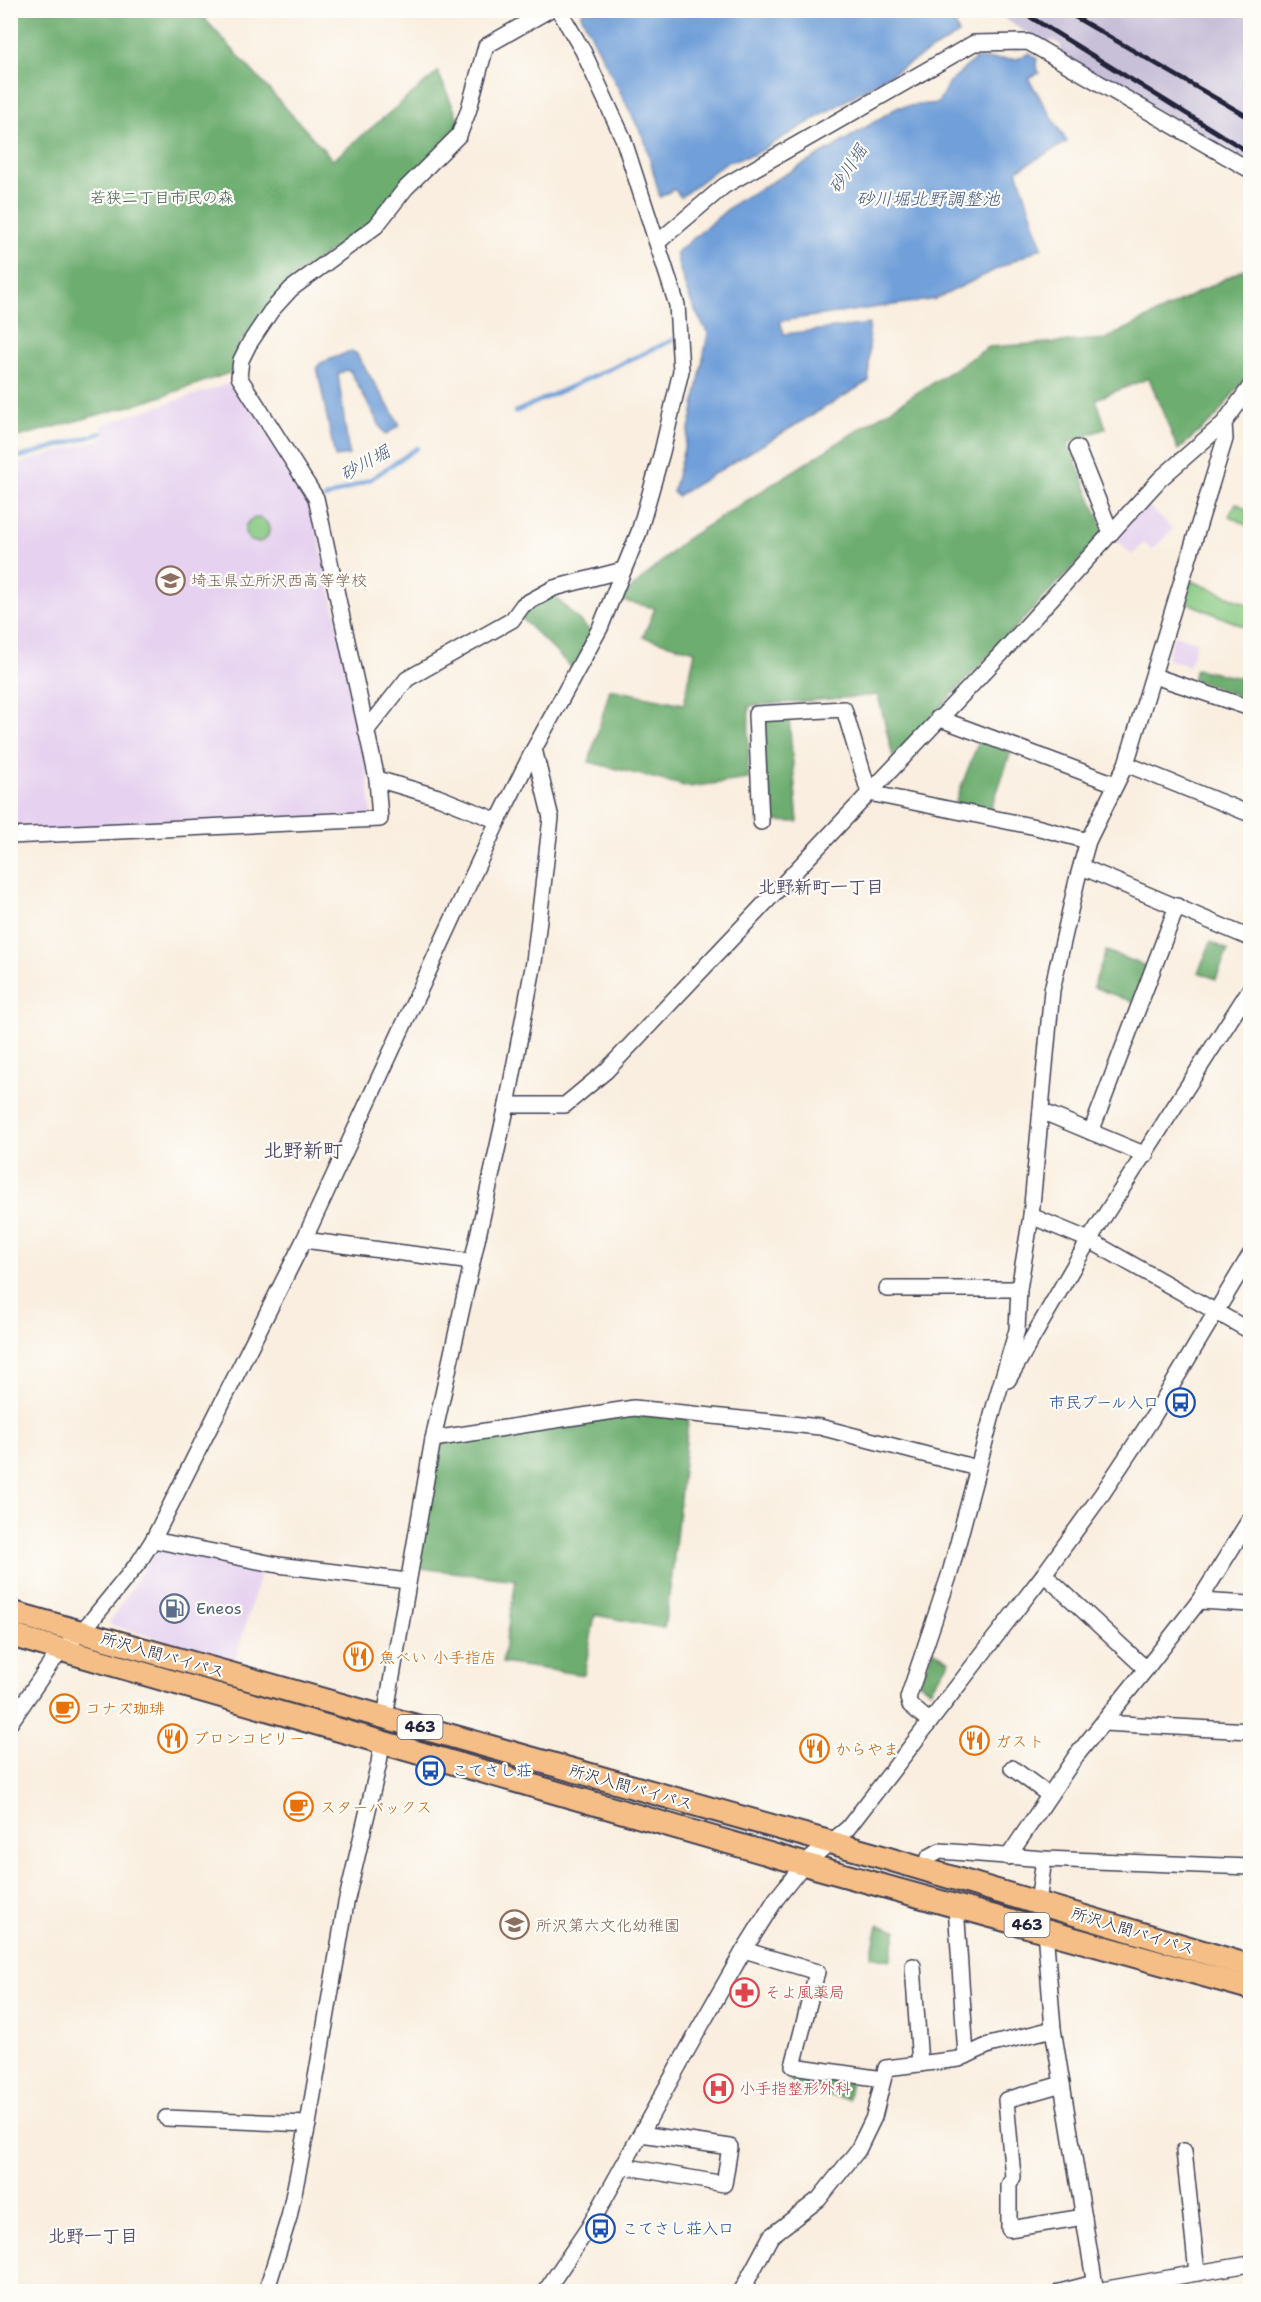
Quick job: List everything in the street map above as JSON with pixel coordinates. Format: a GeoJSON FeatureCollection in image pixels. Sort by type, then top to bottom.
{"type":"FeatureCollection","features":[{"type":"Feature","properties":{"kind":"highway","name":"所沢入間バイパス"},"geometry":{"type":"LineString","coordinates":[[10,1612],[829,1843],[1251,1966]]}},
{"type":"Feature","properties":{"kind":"highway","name":"所沢入間バイパス"},"geometry":{"type":"LineString","coordinates":[[10,1635],[804,1864],[1251,1988]]}},
{"type":"Feature","properties":{"kind":"street"},"geometry":{"type":"LineString","coordinates":[[10,836],[380,819],[377,779],[316,498],[239,377],[241,360],[271,311],[291,289],[376,226],[405,189],[459,135],[468,112],[486,46],[549,10]]}},
{"type":"Feature","properties":{"kind":"street"},"geometry":{"type":"LineString","coordinates":[[10,1723],[62,1649],[82,1632],[139,1562],[153,1540],[304,1240],[498,821],[534,749],[600,628],[639,532],[681,371],[677,305],[623,138],[583,51],[559,10]]}},
{"type":"Feature","properties":{"kind":"street"},"geometry":{"type":"LineString","coordinates":[[657,242],[724,186],[974,43],[1028,42],[1251,170]]}},
{"type":"Feature","properties":{"kind":"street"},"geometry":{"type":"LineString","coordinates":[[507,1106],[566,1106],[606,1071],[1000,654],[1160,479],[1244,408],[1251,387]]}},
{"type":"Feature","properties":{"kind":"street"},"geometry":{"type":"LineString","coordinates":[[930,1722],[910,1705],[908,1698],[950,1573],[994,1404],[1017,1330],[1019,1289],[1031,1216],[1052,990],[1088,841],[1126,764],[1146,692],[1154,675],[1225,439],[1224,423]]}},
{"type":"Feature","properties":{"kind":"street"},"geometry":{"type":"LineString","coordinates":[[1077,448],[1111,533]]}},
{"type":"Feature","properties":{"kind":"street"},"geometry":{"type":"LineString","coordinates":[[366,731],[407,679],[512,620],[523,605],[554,588],[623,570]]}},
{"type":"Feature","properties":{"kind":"street"},"geometry":{"type":"LineString","coordinates":[[1154,675],[1251,708]]}},
{"type":"Feature","properties":{"kind":"street"},"geometry":{"type":"LineString","coordinates":[[761,822],[756,714],[844,709],[869,793]]}},
{"type":"Feature","properties":{"kind":"street"},"geometry":{"type":"LineString","coordinates":[[938,718],[1115,784]]}},
{"type":"Feature","properties":{"kind":"street"},"geometry":{"type":"LineString","coordinates":[[385,1718],[433,1439],[507,1106],[534,962],[551,818],[534,749]]}},
{"type":"Feature","properties":{"kind":"street"},"geometry":{"type":"LineString","coordinates":[[1126,764],[1251,814]]}},
{"type":"Feature","properties":{"kind":"street"},"geometry":{"type":"LineString","coordinates":[[377,779],[438,797],[498,821]]}},
{"type":"Feature","properties":{"kind":"street"},"geometry":{"type":"LineString","coordinates":[[869,793],[1036,827],[1088,841]]}},
{"type":"Feature","properties":{"kind":"street"},"geometry":{"type":"LineString","coordinates":[[1082,867],[1251,938]]}},
{"type":"Feature","properties":{"kind":"street"},"geometry":{"type":"LineString","coordinates":[[1091,1132],[1177,906]]}},
{"type":"Feature","properties":{"kind":"street"},"geometry":{"type":"LineString","coordinates":[[994,1404],[1089,1240],[1251,989]]}},
{"type":"Feature","properties":{"kind":"street"},"geometry":{"type":"LineString","coordinates":[[1041,1111],[1146,1155]]}},
{"type":"Feature","properties":{"kind":"street"},"geometry":{"type":"LineString","coordinates":[[1031,1216],[1089,1240],[1217,1314],[1251,1331]]}},
{"type":"Feature","properties":{"kind":"street"},"geometry":{"type":"LineString","coordinates":[[304,1240],[472,1262]]}},
{"type":"Feature","properties":{"kind":"street"},"geometry":{"type":"LineString","coordinates":[[545,2292],[589,2227],[744,1950],[776,1899],[804,1864],[848,1828],[1044,1574],[1102,1494],[1153,1417],[1251,1255]]}},
{"type":"Feature","properties":{"kind":"street"},"geometry":{"type":"LineString","coordinates":[[886,1289],[1019,1289]]}},
{"type":"Feature","properties":{"kind":"street"},"geometry":{"type":"LineString","coordinates":[[433,1439],[634,1407],[820,1427],[977,1468]]}},
{"type":"Feature","properties":{"kind":"street"},"geometry":{"type":"LineString","coordinates":[[1008,1857],[1076,1756],[1199,1601],[1251,1519]]}},
{"type":"Feature","properties":{"kind":"street"},"geometry":{"type":"LineString","coordinates":[[153,1540],[279,1565],[407,1581]]}},
{"type":"Feature","properties":{"kind":"street"},"geometry":{"type":"LineString","coordinates":[[1044,1574],[1146,1669]]}},
{"type":"Feature","properties":{"kind":"street"},"geometry":{"type":"LineString","coordinates":[[1199,1601],[1251,1604]]}},
{"type":"Feature","properties":{"kind":"street"},"geometry":{"type":"LineString","coordinates":[[1103,1724],[1251,1731]]}},
{"type":"Feature","properties":{"kind":"street"},"geometry":{"type":"LineString","coordinates":[[266,2292],[289,2217],[308,2124],[344,1915],[382,1742]]}},
{"type":"Feature","properties":{"kind":"street"},"geometry":{"type":"LineString","coordinates":[[1012,1768],[1049,1795]]}},
{"type":"Feature","properties":{"kind":"street"},"geometry":{"type":"LineString","coordinates":[[929,1857],[940,1851],[1044,1859],[1251,1867]]}},
{"type":"Feature","properties":{"kind":"street"},"geometry":{"type":"LineString","coordinates":[[1038,1903],[1044,1859]]}},
{"type":"Feature","properties":{"kind":"street"},"geometry":{"type":"LineString","coordinates":[[956,1906],[966,2056]]}},
{"type":"Feature","properties":{"kind":"street"},"geometry":{"type":"LineString","coordinates":[[1045,1930],[1053,2029],[1095,2289]]}},
{"type":"Feature","properties":{"kind":"street"},"geometry":{"type":"LineString","coordinates":[[744,1950],[817,1972],[794,2066],[883,2079]]}},
{"type":"Feature","properties":{"kind":"street"},"geometry":{"type":"LineString","coordinates":[[913,1966],[920,2064]]}},
{"type":"Feature","properties":{"kind":"street"},"geometry":{"type":"LineString","coordinates":[[741,2292],[771,2236],[819,2199],[858,2150],[874,2116],[886,2068],[959,2059],[989,2045],[1053,2029]]}},
{"type":"Feature","properties":{"kind":"street"},"geometry":{"type":"LineString","coordinates":[[1062,2084],[1006,2100],[1013,2177],[1009,2185],[1010,2229],[1084,2217]]}},
{"type":"Feature","properties":{"kind":"street"},"geometry":{"type":"LineString","coordinates":[[166,2118],[308,2124]]}},
{"type":"Feature","properties":{"kind":"street"},"geometry":{"type":"LineString","coordinates":[[623,2166],[724,2184],[730,2147],[641,2134]]}},
{"type":"Feature","properties":{"kind":"street"},"geometry":{"type":"LineString","coordinates":[[1184,2151],[1197,2273]]}},
{"type":"Feature","properties":{"kind":"street"},"geometry":{"type":"LineString","coordinates":[[1060,2292],[1095,2289],[1251,2264]]}},
{"type":"Feature","properties":{"kind":"shaded area"},"geometry":{"type":"Polygon","coordinates":[[[992,11],[1250,11],[1250,163],[1059,54],[1061,45],[1052,40],[1050,43],[1043,43],[992,11]]]}},
{"type":"Feature","properties":{"kind":"shaded area","name":"埼玉県立所沢西高等学校"},"geometry":{"type":"Polygon","coordinates":[[[228,384],[237,386],[309,494],[363,737],[372,816],[11,832],[11,466],[105,438],[101,425],[228,384]]]}},
{"type":"Feature","properties":{"kind":"shaded area"},"geometry":{"type":"Polygon","coordinates":[[[1143,501],[1173,529],[1152,550],[1144,543],[1132,555],[1111,535],[1143,501]]]}},
{"type":"Feature","properties":{"kind":"shaded area"},"geometry":{"type":"Polygon","coordinates":[[[1174,635],[1197,642],[1189,666],[1167,659],[1174,635]]]}},
{"type":"Feature","properties":{"kind":"shaded area"},"geometry":{"type":"Polygon","coordinates":[[[158,1546],[262,1567],[235,1661],[109,1624],[158,1546]]]}},
{"type":"Feature","properties":{"kind":"green space","name":"若狭二丁目市民の森"},"geometry":{"type":"Polygon","coordinates":[[[11,11],[213,11],[204,18],[333,160],[438,72],[460,123],[373,221],[294,277],[241,341],[232,372],[148,401],[11,439],[11,11]]]}},
{"type":"Feature","properties":{"kind":"green space"},"geometry":{"type":"Polygon","coordinates":[[[1250,266],[1250,371],[1215,418],[1178,450],[1149,378],[1096,399],[1106,428],[1068,443],[1105,533],[893,757],[878,695],[749,706],[748,779],[689,787],[589,762],[610,689],[684,704],[695,651],[643,637],[655,608],[619,600],[686,539],[989,347],[1106,339],[1250,266]]]}},
{"type":"Feature","properties":{"kind":"green space"},"geometry":{"type":"Polygon","coordinates":[[[1236,503],[1250,511],[1250,527],[1229,516],[1236,503]]]}},
{"type":"Feature","properties":{"kind":"green space"},"geometry":{"type":"Polygon","coordinates":[[[257,518],[265,522],[269,530],[265,538],[257,542],[249,538],[245,530],[249,522],[257,518]]]}},
{"type":"Feature","properties":{"kind":"green space"},"geometry":{"type":"Polygon","coordinates":[[[1192,581],[1250,605],[1250,629],[1183,601],[1192,581]]]}},
{"type":"Feature","properties":{"kind":"green space"},"geometry":{"type":"Polygon","coordinates":[[[553,595],[591,632],[574,670],[519,616],[553,595]]]}},
{"type":"Feature","properties":{"kind":"green space"},"geometry":{"type":"Polygon","coordinates":[[[1196,669],[1241,678],[1240,685],[1250,687],[1250,700],[1192,679],[1196,669]]]}},
{"type":"Feature","properties":{"kind":"green space"},"geometry":{"type":"Polygon","coordinates":[[[789,718],[798,822],[764,821],[759,719],[789,718]]]}},
{"type":"Feature","properties":{"kind":"green space"},"geometry":{"type":"Polygon","coordinates":[[[979,740],[1011,752],[990,812],[955,803],[979,740]]]}},
{"type":"Feature","properties":{"kind":"green space"},"geometry":{"type":"Polygon","coordinates":[[[1211,942],[1228,950],[1216,979],[1198,972],[1211,942]]]}},
{"type":"Feature","properties":{"kind":"green space"},"geometry":{"type":"Polygon","coordinates":[[[1106,951],[1146,966],[1133,1002],[1093,987],[1106,951]]]}},
{"type":"Feature","properties":{"kind":"green space"},"geometry":{"type":"Polygon","coordinates":[[[634,1408],[689,1413],[672,1576],[664,1628],[595,1615],[584,1675],[502,1663],[516,1580],[413,1567],[437,1444],[634,1408]]]}},
{"type":"Feature","properties":{"kind":"green space"},"geometry":{"type":"Polygon","coordinates":[[[933,1650],[950,1661],[930,1690],[919,1683],[933,1650]]]}},
{"type":"Feature","properties":{"kind":"green space"},"geometry":{"type":"Polygon","coordinates":[[[878,1925],[897,1930],[890,1960],[871,1956],[878,1925]]]}},
{"type":"Feature","properties":{"kind":"green space"},"geometry":{"type":"Polygon","coordinates":[[[794,2065],[852,2075],[848,2099],[803,2091],[801,2097],[788,2094],[794,2065]]]}},
{"type":"Feature","properties":{"kind":"water"},"geometry":{"type":"Polygon","coordinates":[[[583,11],[943,11],[952,16],[959,34],[755,154],[725,163],[681,197],[674,189],[660,197],[645,141],[581,15],[583,11]]]}},
{"type":"Feature","properties":{"kind":"water","name":"砂川堀北野調整池"},"geometry":{"type":"Polygon","coordinates":[[[1030,53],[1037,59],[1039,73],[1028,78],[1067,142],[1017,170],[1042,247],[936,299],[780,321],[784,334],[869,324],[869,381],[677,496],[673,492],[692,417],[708,333],[688,294],[676,253],[736,202],[836,146],[898,107],[938,103],[948,84],[975,59],[1017,59],[1030,53]]]}},
{"type":"Feature","properties":{"kind":"water"},"geometry":{"type":"Polygon","coordinates":[[[351,351],[356,353],[400,425],[385,435],[350,371],[346,370],[338,374],[349,455],[335,457],[317,367],[321,363],[351,351]]]}},
{"type":"Feature","properties":{"kind":"waterway","name":"砂川堀"},"geometry":{"type":"LineString","coordinates":[[515,412],[673,340]]}},
{"type":"Feature","properties":{"kind":"waterway","name":"砂川堀"},"geometry":{"type":"LineString","coordinates":[[10,460],[102,433]]}},
{"type":"Feature","properties":{"kind":"waterway","name":"砂川堀"},"geometry":{"type":"LineString","coordinates":[[325,498],[371,479],[417,448]]}},
{"type":"Feature","properties":{"kind":"railway"},"geometry":{"type":"LineString","coordinates":[[1019,10],[1250,153]]}},
{"type":"Feature","properties":{"kind":"railway"},"geometry":{"type":"LineString","coordinates":[[1063,10],[1250,118]]}},
{"type":"Feature","properties":{"kind":"place","name":"埼玉県立所沢西高等学校"},"geometry":{"type":"Point","coordinates":[170,580]}},
{"type":"Feature","properties":{"kind":"place","name":"市民プール入口"},"geometry":{"type":"Point","coordinates":[1180,1402]}},
{"type":"Feature","properties":{"kind":"place","name":"Eneos"},"geometry":{"type":"Point","coordinates":[175,1608]}},
{"type":"Feature","properties":{"kind":"place","name":"魚べい 小手指店"},"geometry":{"type":"Point","coordinates":[358,1657]}},
{"type":"Feature","properties":{"kind":"place","name":"コナズ珈琲"},"geometry":{"type":"Point","coordinates":[64,1708]}},
{"type":"Feature","properties":{"kind":"place","name":"ブロンコビリー"},"geometry":{"type":"Point","coordinates":[172,1738]}},
{"type":"Feature","properties":{"kind":"place","name":"ガスト"},"geometry":{"type":"Point","coordinates":[974,1741]}},
{"type":"Feature","properties":{"kind":"place","name":"からやま"},"geometry":{"type":"Point","coordinates":[814,1749]}},
{"type":"Feature","properties":{"kind":"place","name":"こてさし荘"},"geometry":{"type":"Point","coordinates":[431,1770]}},
{"type":"Feature","properties":{"kind":"place","name":"スターバックス"},"geometry":{"type":"Point","coordinates":[299,1807]}},
{"type":"Feature","properties":{"kind":"place","name":"所沢第六文化幼稚園"},"geometry":{"type":"Point","coordinates":[515,1925]}},
{"type":"Feature","properties":{"kind":"place","name":"そよ風薬局"},"geometry":{"type":"Point","coordinates":[744,1992]}},
{"type":"Feature","properties":{"kind":"place","name":"小手指整形外科"},"geometry":{"type":"Point","coordinates":[718,2088]}},
{"type":"Feature","properties":{"kind":"place","name":"こてさし荘入口"},"geometry":{"type":"Point","coordinates":[601,2228]}},
{"type":"Feature","properties":{"kind":"district","name":"北野新町一丁目"},"geometry":{"type":"Point","coordinates":[821,887]}},
{"type":"Feature","properties":{"kind":"district","name":"北野新町"},"geometry":{"type":"Point","coordinates":[303,1150]}},
{"type":"Feature","properties":{"kind":"district","name":"北野一丁目"},"geometry":{"type":"Point","coordinates":[93,2236]}}]}
